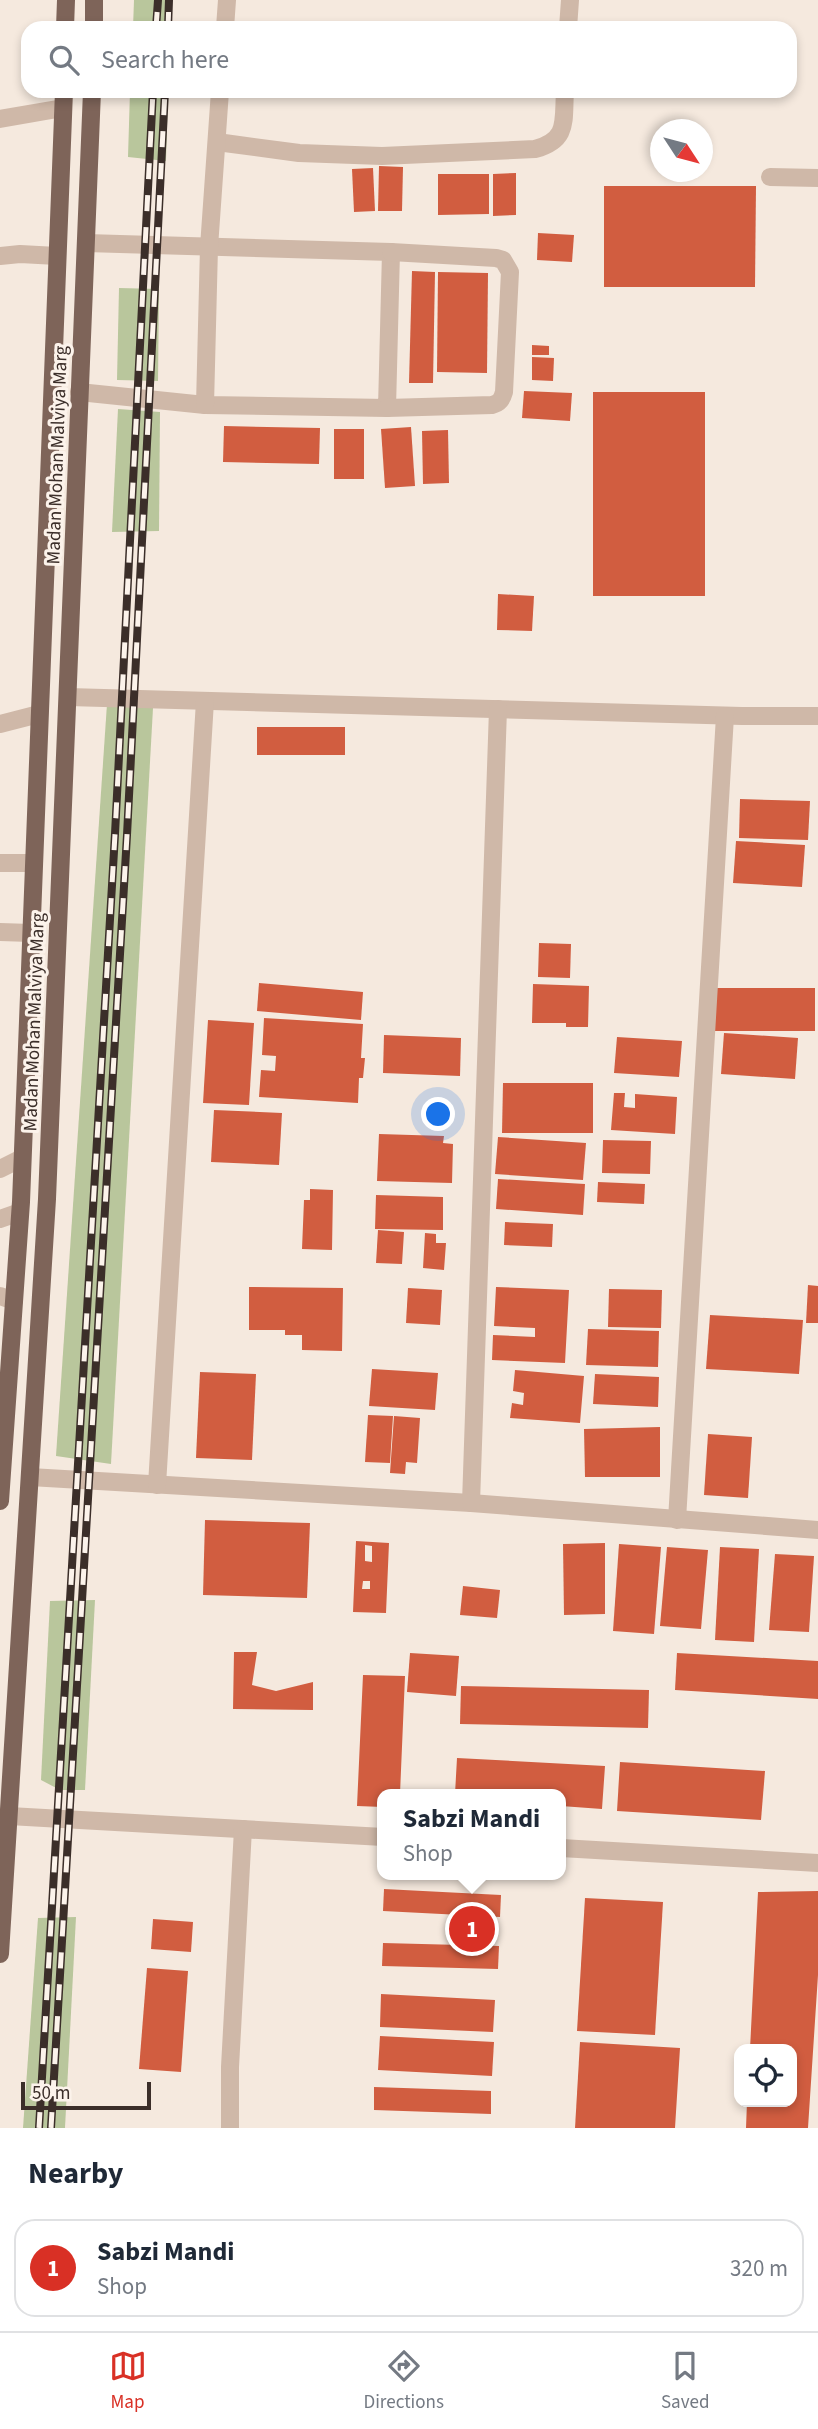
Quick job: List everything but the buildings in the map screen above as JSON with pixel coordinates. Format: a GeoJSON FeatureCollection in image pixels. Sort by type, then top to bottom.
{"type":"FeatureCollection","features":[{"type":"Feature","properties":{"kind":"main road"},"geometry":{"type":"LineString","coordinates":[[94,0],[94,21]]}},
{"type":"Feature","properties":{"kind":"main road","name":"Madan Mohan Malviya Marg"},"geometry":{"type":"LineString","coordinates":[[0,1954],[47,1199],[92,98]]}},
{"type":"Feature","properties":{"kind":"main road","name":"Madan Mohan Malviya Marg"},"geometry":{"type":"LineString","coordinates":[[0,1501],[7,1299],[20,1212],[63,99]]}},
{"type":"Feature","properties":{"kind":"street"},"geometry":{"type":"LineString","coordinates":[[226,21],[227,0]]}},
{"type":"Feature","properties":{"kind":"street"},"geometry":{"type":"LineString","coordinates":[[568,21],[569,0]]}},
{"type":"Feature","properties":{"kind":"street"},"geometry":{"type":"LineString","coordinates":[[205,405],[209,247],[220,98]]}},
{"type":"Feature","properties":{"kind":"street"},"geometry":{"type":"LineString","coordinates":[[217,142],[299,153],[382,156],[535,149],[557,139],[562,127],[564,98]]}},
{"type":"Feature","properties":{"kind":"street"},"geometry":{"type":"LineString","coordinates":[[0,119],[63,99]]}},
{"type":"Feature","properties":{"kind":"street"},"geometry":{"type":"LineString","coordinates":[[770,177],[818,178]]}},
{"type":"Feature","properties":{"kind":"street"},"geometry":{"type":"LineString","coordinates":[[79,391],[205,405],[387,408],[497,404],[504,392],[510,272],[503,260],[496,258],[391,252],[86,243]]}},
{"type":"Feature","properties":{"kind":"street"},"geometry":{"type":"LineString","coordinates":[[387,408],[391,252]]}},
{"type":"Feature","properties":{"kind":"street"},"geometry":{"type":"LineString","coordinates":[[0,256],[57,256]]}},
{"type":"Feature","properties":{"kind":"street"},"geometry":{"type":"LineString","coordinates":[[68,697],[725,716],[818,716]]}},
{"type":"Feature","properties":{"kind":"street"},"geometry":{"type":"LineString","coordinates":[[158,1485],[205,701]]}},
{"type":"Feature","properties":{"kind":"street"},"geometry":{"type":"LineString","coordinates":[[471,1503],[498,709]]}},
{"type":"Feature","properties":{"kind":"street"},"geometry":{"type":"LineString","coordinates":[[0,724],[39,713]]}},
{"type":"Feature","properties":{"kind":"street"},"geometry":{"type":"LineString","coordinates":[[677,1520],[725,716]]}},
{"type":"Feature","properties":{"kind":"street"},"geometry":{"type":"LineString","coordinates":[[0,863],[34,863]]}},
{"type":"Feature","properties":{"kind":"street"},"geometry":{"type":"LineString","coordinates":[[0,932],[31,933]]}},
{"type":"Feature","properties":{"kind":"street"},"geometry":{"type":"LineString","coordinates":[[0,1169],[22,1158]]}},
{"type":"Feature","properties":{"kind":"street"},"geometry":{"type":"LineString","coordinates":[[0,1219],[20,1212]]}},
{"type":"Feature","properties":{"kind":"street"},"geometry":{"type":"LineString","coordinates":[[30,1476],[471,1503],[818,1530]]}},
{"type":"Feature","properties":{"kind":"street"},"geometry":{"type":"LineString","coordinates":[[9,1816],[377,1837]]}},
{"type":"Feature","properties":{"kind":"street"},"geometry":{"type":"LineString","coordinates":[[230,2128],[230,2067],[243,1829]]}},
{"type":"Feature","properties":{"kind":"street"},"geometry":{"type":"LineString","coordinates":[[566,1848],[818,1863]]}},
{"type":"Feature","properties":{"kind":"green space"},"geometry":{"type":"Polygon","coordinates":[[[134,0],[172,0],[171,21],[133,21],[134,0]]]}},
{"type":"Feature","properties":{"kind":"green space"},"geometry":{"type":"Polygon","coordinates":[[[130,98],[168,98],[166,161],[128,157],[130,98]]]}},
{"type":"Feature","properties":{"kind":"green space"},"geometry":{"type":"Polygon","coordinates":[[[119,288],[159,289],[158,381],[117,380],[119,288]]]}},
{"type":"Feature","properties":{"kind":"green space"},"geometry":{"type":"Polygon","coordinates":[[[118,409],[160,412],[159,531],[112,532],[118,409]]]}},
{"type":"Feature","properties":{"kind":"green space"},"geometry":{"type":"Polygon","coordinates":[[[107,704],[153,708],[111,1464],[56,1456],[107,704]]]}},
{"type":"Feature","properties":{"kind":"green space"},"geometry":{"type":"Polygon","coordinates":[[[95,1600],[85,1790],[60,1790],[41,1780],[50,1601],[95,1600]]]}},
{"type":"Feature","properties":{"kind":"green space"},"geometry":{"type":"Polygon","coordinates":[[[76,1917],[65,2128],[23,2128],[38,1918],[76,1917]]]}},
{"type":"Feature","properties":{"kind":"railway"},"geometry":{"type":"LineString","coordinates":[[156,21],[158,0]]}},
{"type":"Feature","properties":{"kind":"railway"},"geometry":{"type":"LineString","coordinates":[[168,21],[169,0]]}},
{"type":"Feature","properties":{"kind":"railway"},"geometry":{"type":"LineString","coordinates":[[39,2128],[115,834],[153,98]]}},
{"type":"Feature","properties":{"kind":"railway"},"geometry":{"type":"LineString","coordinates":[[51,2128],[127,835],[165,98]]}},
{"type":"Feature","properties":{"kind":"place","name":"Sabzi Mandi"},"geometry":{"type":"Point","coordinates":[472,1929]}}]}
